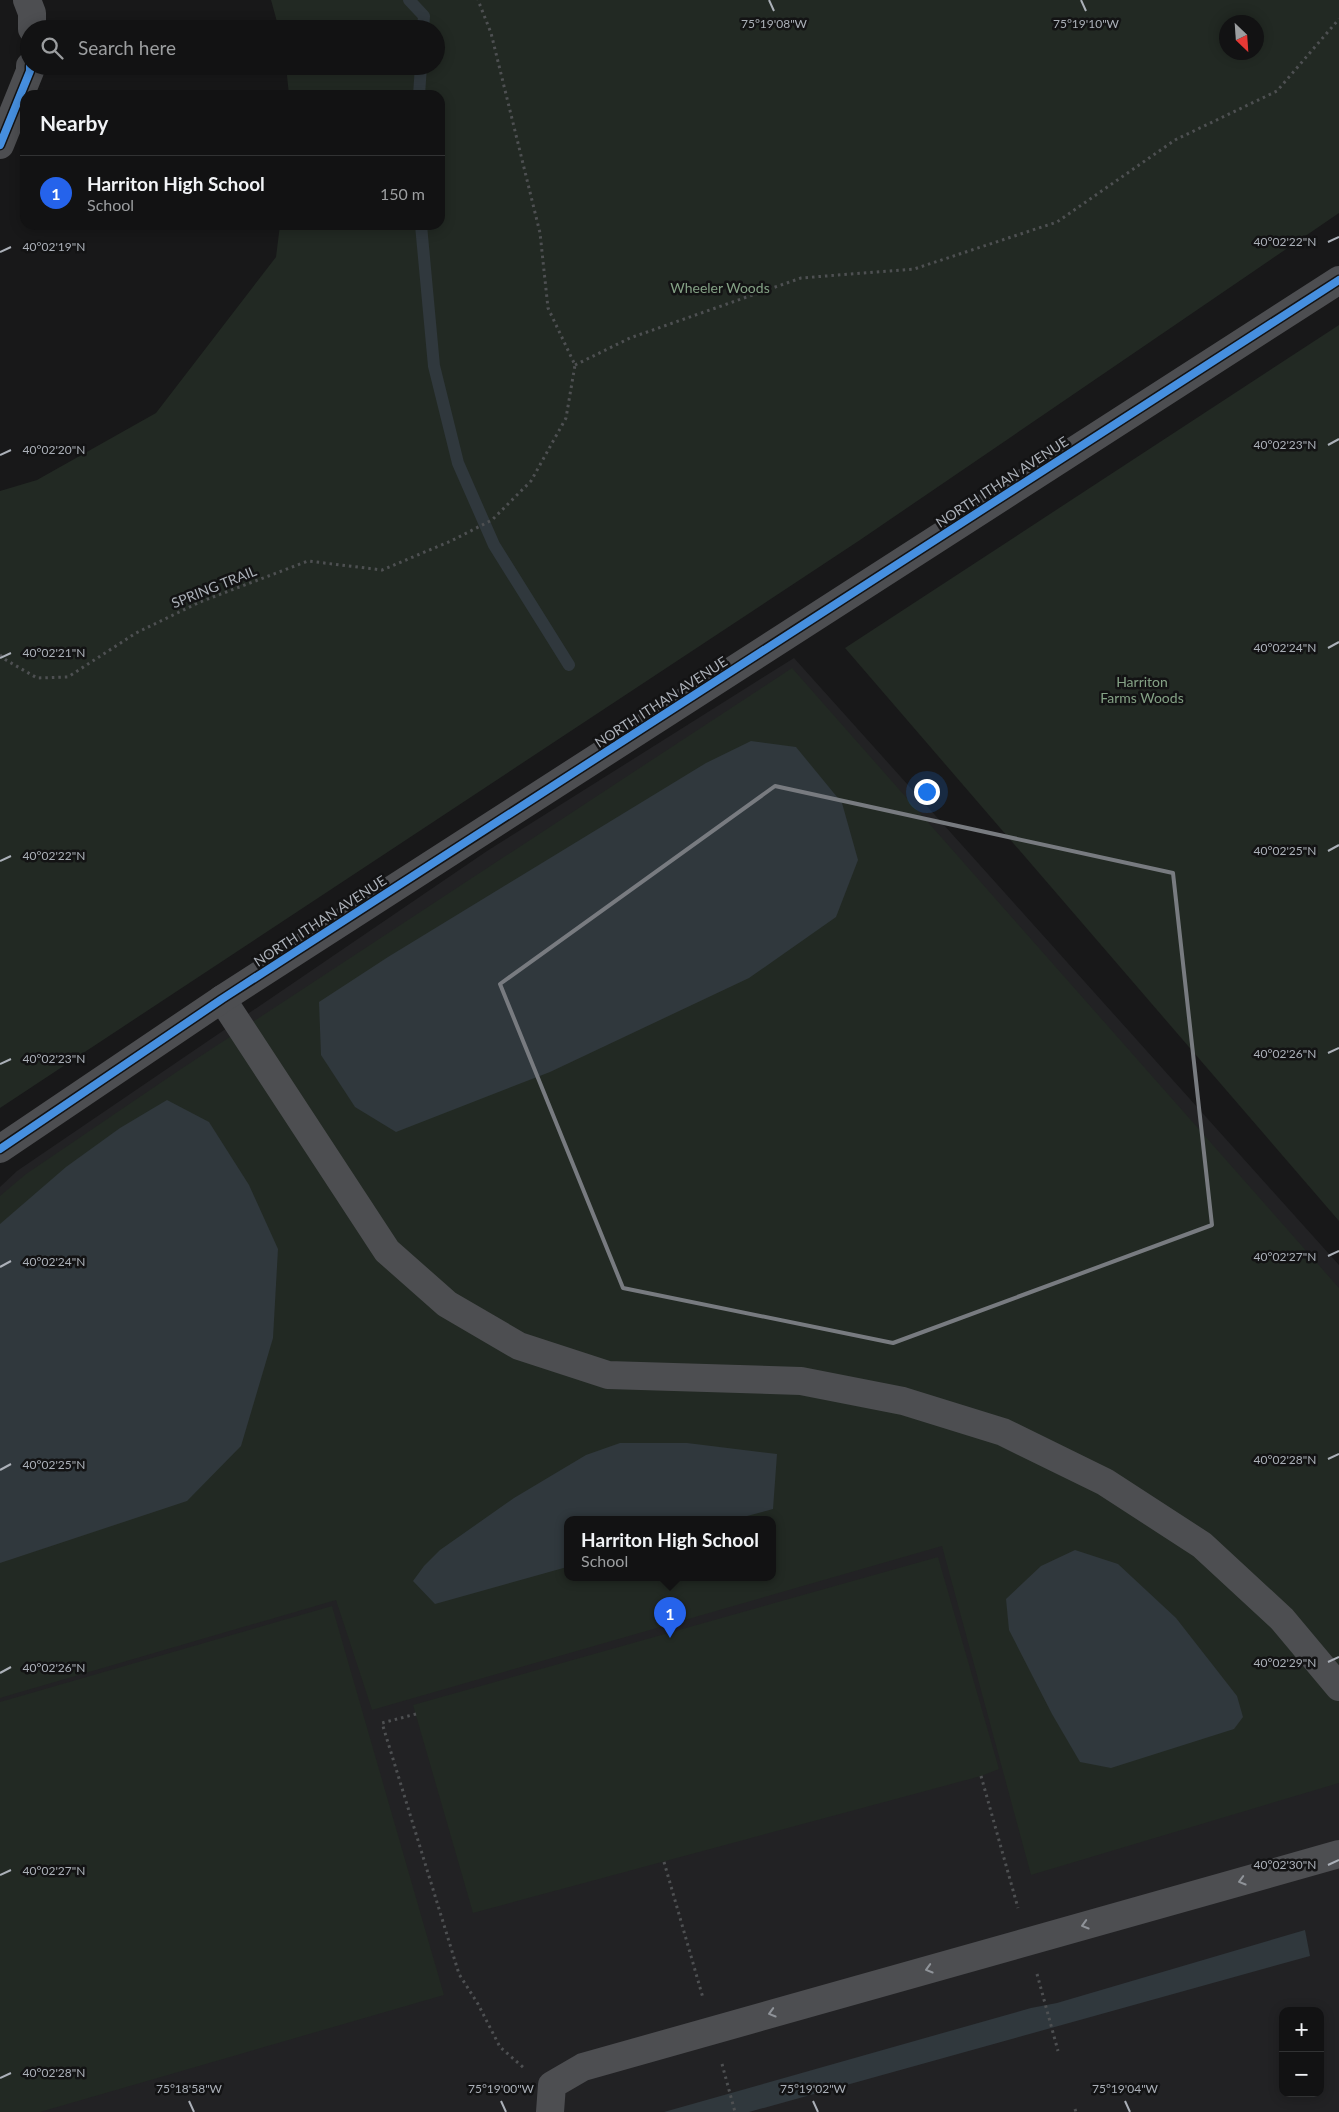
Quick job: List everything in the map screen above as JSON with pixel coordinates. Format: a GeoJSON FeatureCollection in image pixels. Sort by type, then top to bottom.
{"type":"FeatureCollection","features":[{"type":"Feature","properties":{"kind":"street"},"geometry":{"type":"LineString","coordinates":[[27,0],[32,13],[32,20]]}},
{"type":"Feature","properties":{"kind":"street"},"geometry":{"type":"LineString","coordinates":[[22,90],[28,75]]}},
{"type":"Feature","properties":{"kind":"street"},"geometry":{"type":"LineString","coordinates":[[0,145],[20,96]]}},
{"type":"Feature","properties":{"kind":"street","name":"NORTH ITHAN AVENUE"},"geometry":{"type":"LineString","coordinates":[[0,1149],[222,999],[1339,280]]}},
{"type":"Feature","properties":{"kind":"street"},"geometry":{"type":"LineString","coordinates":[[222,999],[387,1251],[447,1304],[519,1346],[608,1375],[801,1381],[903,1402],[1003,1432],[1106,1482],[1202,1545],[1282,1619],[1339,1687]]}},
{"type":"Feature","properties":{"kind":"street"},"geometry":{"type":"LineString","coordinates":[[550,2112],[552,2085],[583,2066],[1339,1854]]}},
{"type":"Feature","properties":{"kind":"path"},"geometry":{"type":"LineString","coordinates":[[478,0],[492,33],[540,233],[548,308],[575,365],[630,338],[801,278],[914,269],[1057,222],[1175,140],[1277,91],[1339,19]]}},
{"type":"Feature","properties":{"kind":"path"},"geometry":{"type":"LineString","coordinates":[[416,1714],[382,1723],[459,1974],[478,2004],[500,2047],[528,2071]]}},
{"type":"Feature","properties":{"kind":"path"},"geometry":{"type":"LineString","coordinates":[[981,1776],[1021,1916]]}},
{"type":"Feature","properties":{"kind":"path"},"geometry":{"type":"LineString","coordinates":[[664,1862],[703,1999]]}},
{"type":"Feature","properties":{"kind":"path"},"geometry":{"type":"LineString","coordinates":[[1036,1973],[1058,2051]]}},
{"type":"Feature","properties":{"kind":"path"},"geometry":{"type":"LineString","coordinates":[[719,2055],[735,2112]]}},
{"type":"Feature","properties":{"kind":"highlighted area"},"geometry":{"type":"Polygon","coordinates":[[[775,786],[1173,873],[1212,1225],[893,1343],[623,1288],[500,984],[775,786]]]}},
{"type":"Feature","properties":{"kind":"shaded area"},"geometry":{"type":"Polygon","coordinates":[[[794,658],[1339,1265],[1339,2112],[0,2112],[0,1187],[17,1171],[487,851],[794,658]]]}},
{"type":"Feature","properties":{"kind":"shaded area"},"geometry":{"type":"Polygon","coordinates":[[[751,741],[796,747],[842,803],[858,860],[836,917],[749,978],[550,1072],[396,1132],[355,1107],[321,1055],[319,1002],[388,957],[706,763],[751,741]]]}},
{"type":"Feature","properties":{"kind":"shaded area"},"geometry":{"type":"Polygon","coordinates":[[[167,1100],[209,1122],[249,1185],[278,1249],[273,1338],[241,1446],[187,1501],[0,1563],[0,1224],[66,1167],[120,1128],[167,1100]]]}},
{"type":"Feature","properties":{"kind":"shaded area"},"geometry":{"type":"Polygon","coordinates":[[[620,1443],[687,1443],[777,1454],[773,1509],[747,1516],[564,1516],[564,1568],[435,1604],[413,1581],[424,1566],[440,1550],[514,1498],[586,1455],[620,1443]]]}},
{"type":"Feature","properties":{"kind":"shaded area"},"geometry":{"type":"Polygon","coordinates":[[[1075,1550],[1118,1564],[1176,1618],[1237,1696],[1243,1717],[1234,1729],[1111,1768],[1080,1762],[1052,1714],[1009,1630],[1006,1599],[1041,1566],[1075,1550]]]}},
{"type":"Feature","properties":{"kind":"shaded area"},"geometry":{"type":"Polygon","coordinates":[[[1305,1930],[1310,1956],[749,2112],[664,2112],[1031,2008],[1057,2003],[1305,1930]]]}},
{"type":"Feature","properties":{"kind":"green space","name":"Wheeler Woods"},"geometry":{"type":"Polygon","coordinates":[[[271,0],[1339,0],[1339,213],[860,540],[0,1108],[0,491],[37,480],[156,413],[276,257],[279,230],[445,230],[445,90],[288,90],[287,75],[445,75],[445,20],[277,20],[271,0]]]}},
{"type":"Feature","properties":{"kind":"green space","name":"Harriton Farms Woods"},"geometry":{"type":"Polygon","coordinates":[[[1339,325],[1339,1221],[845,648],[1339,325]]]}},
{"type":"Feature","properties":{"kind":"green space"},"geometry":{"type":"Polygon","coordinates":[[[792,668],[1339,1288],[1339,1783],[1031,1875],[942,1546],[372,1710],[336,1600],[0,1698],[0,1196],[26,1174],[178,1071],[792,668]]]}},
{"type":"Feature","properties":{"kind":"green space"},"geometry":{"type":"Polygon","coordinates":[[[938,1557],[999,1769],[981,1776],[473,1913],[413,1705],[938,1557]]]}},
{"type":"Feature","properties":{"kind":"green space"},"geometry":{"type":"Polygon","coordinates":[[[332,1606],[444,1995],[40,2112],[0,2112],[0,1702],[332,1606]]]}},
{"type":"Feature","properties":{"kind":"waterway"},"geometry":{"type":"LineString","coordinates":[[409,0],[424,16],[424,20]]}},
{"type":"Feature","properties":{"kind":"waterway"},"geometry":{"type":"LineString","coordinates":[[419,90],[420,75]]}},
{"type":"Feature","properties":{"kind":"waterway"},"geometry":{"type":"LineString","coordinates":[[421,230],[434,366],[458,463],[494,545],[569,665]]}},
{"type":"Feature","properties":{"kind":"cycle path"},"geometry":{"type":"LineString","coordinates":[[22,90],[28,75]]}},
{"type":"Feature","properties":{"kind":"cycle path"},"geometry":{"type":"LineString","coordinates":[[0,145],[20,96]]}},
{"type":"Feature","properties":{"kind":"cycle path"},"geometry":{"type":"LineString","coordinates":[[0,1149],[222,999],[1339,280]]}},
{"type":"Feature","properties":{"kind":"place","name":"Harriton High School"},"geometry":{"type":"Point","coordinates":[670,1638]}}]}
